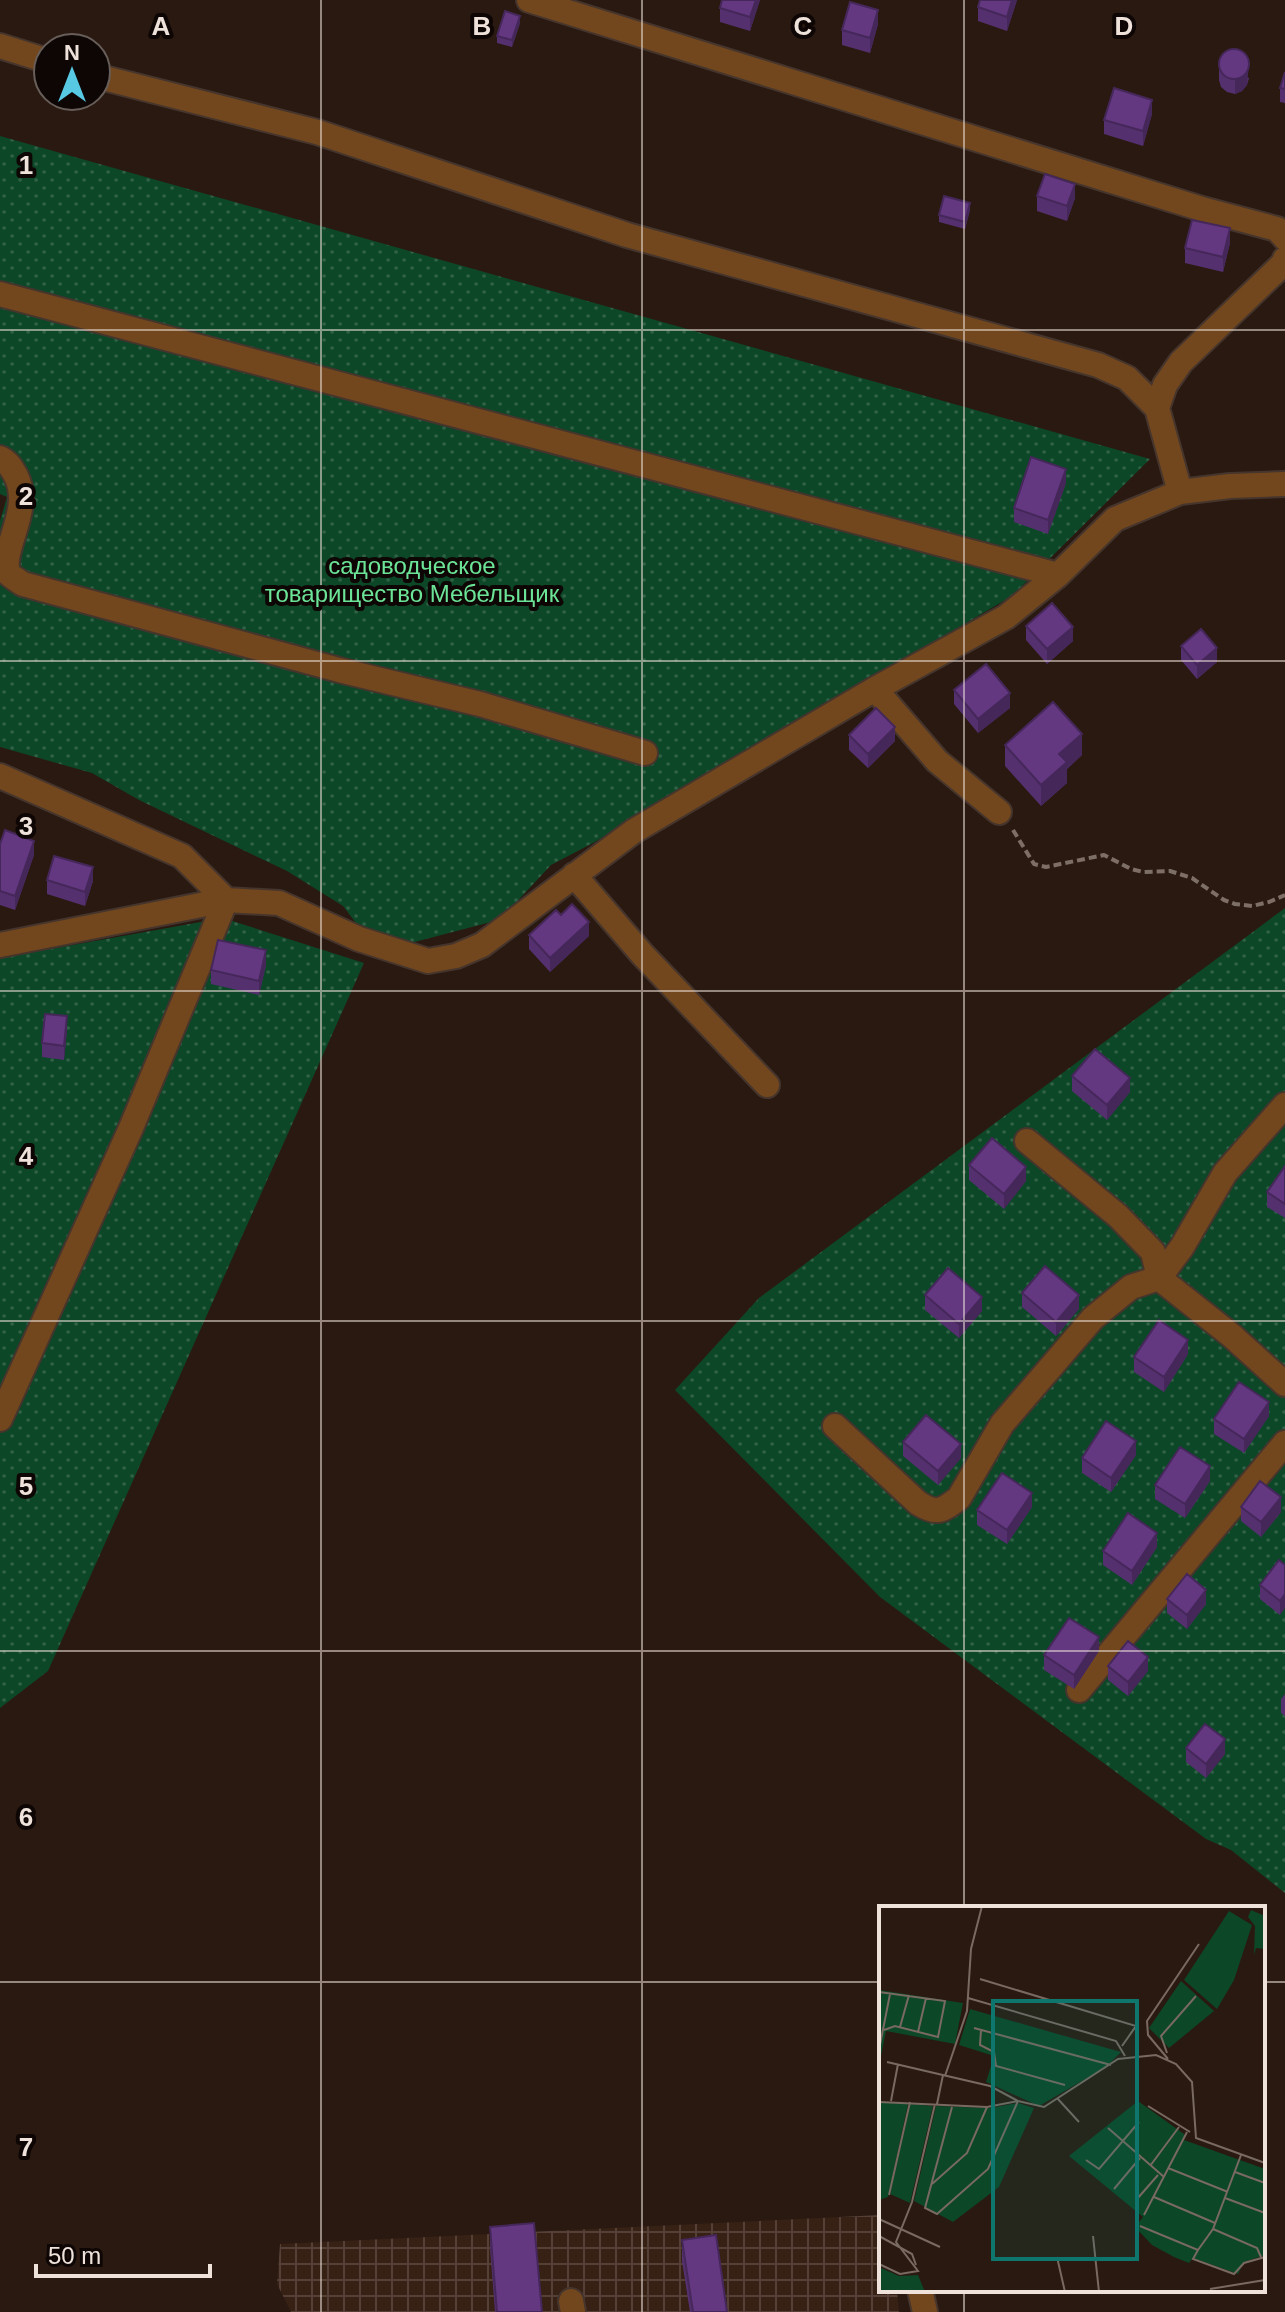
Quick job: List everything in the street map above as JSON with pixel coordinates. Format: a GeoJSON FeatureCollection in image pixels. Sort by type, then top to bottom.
{"type":"FeatureCollection","features":[{"type":"Feature","properties":{"kind":"street"},"geometry":{"type":"LineString","coordinates":[[529,0],[1202,209],[1277,229],[1285,238]]}},
{"type":"Feature","properties":{"kind":"street"},"geometry":{"type":"LineString","coordinates":[[0,46],[32,56]]}},
{"type":"Feature","properties":{"kind":"street"},"geometry":{"type":"LineString","coordinates":[[112,80],[317,132],[627,235],[1098,365],[1127,378],[1157,408],[1180,492]]}},
{"type":"Feature","properties":{"kind":"street"},"geometry":{"type":"LineString","coordinates":[[1157,408],[1165,385],[1181,362],[1285,259]]}},
{"type":"Feature","properties":{"kind":"street"},"geometry":{"type":"LineString","coordinates":[[0,294],[1058,575]]}},
{"type":"Feature","properties":{"kind":"street"},"geometry":{"type":"LineString","coordinates":[[0,458],[10,464],[21,487],[21,504],[4,558],[9,573],[23,584],[339,670],[480,704],[645,753]]}},
{"type":"Feature","properties":{"kind":"street"},"geometry":{"type":"LineString","coordinates":[[0,945],[226,900],[279,903],[359,939],[428,961],[456,956],[482,945],[634,831],[875,689],[1006,617],[1058,575],[1115,519],[1180,492],[1285,484]]}},
{"type":"Feature","properties":{"kind":"street"},"geometry":{"type":"LineString","coordinates":[[875,689],[937,761],[999,812]]}},
{"type":"Feature","properties":{"kind":"street"},"geometry":{"type":"LineString","coordinates":[[0,776],[182,856],[226,900]]}},
{"type":"Feature","properties":{"kind":"street"},"geometry":{"type":"LineString","coordinates":[[574,875],[642,954],[767,1085]]}},
{"type":"Feature","properties":{"kind":"street"},"geometry":{"type":"LineString","coordinates":[[0,1419],[131,1128],[226,900]]}},
{"type":"Feature","properties":{"kind":"street"},"geometry":{"type":"LineString","coordinates":[[835,1426],[929,1510],[939,1511],[959,1498],[1002,1424],[1093,1318],[1131,1287],[1159,1278],[1182,1247],[1225,1173],[1285,1105]]}},
{"type":"Feature","properties":{"kind":"street"},"geometry":{"type":"LineString","coordinates":[[1027,1141],[1118,1216],[1153,1252],[1159,1278],[1232,1336],[1285,1384]]}},
{"type":"Feature","properties":{"kind":"street"},"geometry":{"type":"LineString","coordinates":[[1079,1690],[1285,1443]]}},
{"type":"Feature","properties":{"kind":"street"},"geometry":{"type":"LineString","coordinates":[[920,2292],[925,2312]]}},
{"type":"Feature","properties":{"kind":"path"},"geometry":{"type":"LineString","coordinates":[[999,812],[1034,864],[1046,867],[1104,855],[1131,869],[1170,871],[1192,878],[1235,904],[1252,906],[1285,895]]}},
{"type":"Feature","properties":{"kind":"shaded area"},"geometry":{"type":"Polygon","coordinates":[[[879,2215],[879,2292],[897,2292],[899,2312],[291,2312],[277,2284],[280,2244],[879,2215]]]}},
{"type":"Feature","properties":{"kind":"green space","name":"садоводческое товарищество Мебельщик"},"geometry":{"type":"Polygon","coordinates":[[[0,136],[1150,459],[1012,596],[551,865],[510,909],[491,922],[407,944],[359,927],[343,906],[287,871],[139,800],[92,773],[0,747],[0,521],[7,497],[0,494],[0,136]]]}},
{"type":"Feature","properties":{"kind":"green space"},"geometry":{"type":"Polygon","coordinates":[[[1285,908],[1285,1893],[1231,1850],[1206,1839],[880,1597],[675,1390],[759,1298],[1285,908]]]}},
{"type":"Feature","properties":{"kind":"green space"},"geometry":{"type":"Polygon","coordinates":[[[223,918],[364,963],[48,1671],[0,1708],[0,958],[223,918]]]}},
{"type":"Feature","properties":{"kind":"building"},"geometry":{"type":"Polygon","coordinates":[[[722,0],[756,0],[750,17],[720,8],[722,0]]]}},
{"type":"Feature","properties":{"kind":"building"},"geometry":{"type":"Polygon","coordinates":[[[980,0],[1012,0],[1007,17],[978,7],[980,0]]]}},
{"type":"Feature","properties":{"kind":"building"},"geometry":{"type":"Polygon","coordinates":[[[850,2],[878,10],[870,38],[842,30],[850,2]]]}},
{"type":"Feature","properties":{"kind":"building"},"geometry":{"type":"Polygon","coordinates":[[[505,11],[520,16],[512,40],[497,36],[505,11]]]}},
{"type":"Feature","properties":{"kind":"building"},"geometry":{"type":"Polygon","coordinates":[[[1234,49],[1240,50],[1248,58],[1248,70],[1240,78],[1234,79],[1228,78],[1220,70],[1219,64],[1220,58],[1228,50],[1234,49]]]}},
{"type":"Feature","properties":{"kind":"building"},"geometry":{"type":"Polygon","coordinates":[[[1285,72],[1285,89],[1280,88],[1285,72]]]}},
{"type":"Feature","properties":{"kind":"building"},"geometry":{"type":"Polygon","coordinates":[[[1114,88],[1152,100],[1143,131],[1104,120],[1114,88]]]}},
{"type":"Feature","properties":{"kind":"building"},"geometry":{"type":"Polygon","coordinates":[[[1045,174],[1075,184],[1067,206],[1037,196],[1045,174]]]}},
{"type":"Feature","properties":{"kind":"building"},"geometry":{"type":"Polygon","coordinates":[[[944,196],[970,203],[965,222],[939,215],[944,196]]]}},
{"type":"Feature","properties":{"kind":"building"},"geometry":{"type":"Polygon","coordinates":[[[1192,220],[1230,228],[1223,257],[1185,248],[1192,220]]]}},
{"type":"Feature","properties":{"kind":"building"},"geometry":{"type":"Polygon","coordinates":[[[1031,457],[1066,469],[1048,520],[1014,508],[1031,457]]]}},
{"type":"Feature","properties":{"kind":"building"},"geometry":{"type":"Polygon","coordinates":[[[1052,603],[1073,627],[1047,649],[1026,626],[1052,603]]]}},
{"type":"Feature","properties":{"kind":"building"},"geometry":{"type":"Polygon","coordinates":[[[1201,629],[1217,648],[1197,665],[1181,646],[1201,629]]]}},
{"type":"Feature","properties":{"kind":"building"},"geometry":{"type":"Polygon","coordinates":[[[986,664],[1010,693],[978,719],[954,690],[986,664]]]}},
{"type":"Feature","properties":{"kind":"building"},"geometry":{"type":"Polygon","coordinates":[[[1053,702],[1082,734],[1059,754],[1067,762],[1041,785],[1005,745],[1053,702]]]}},
{"type":"Feature","properties":{"kind":"building"},"geometry":{"type":"Polygon","coordinates":[[[876,708],[895,727],[868,754],[849,735],[876,708]]]}},
{"type":"Feature","properties":{"kind":"building"},"geometry":{"type":"Polygon","coordinates":[[[5,830],[34,841],[15,896],[0,891],[0,844],[5,830]]]}},
{"type":"Feature","properties":{"kind":"building"},"geometry":{"type":"Polygon","coordinates":[[[54,856],[93,867],[85,892],[47,880],[54,856]]]}},
{"type":"Feature","properties":{"kind":"building"},"geometry":{"type":"Polygon","coordinates":[[[572,904],[589,922],[550,958],[529,935],[556,910],[561,915],[572,904]]]}},
{"type":"Feature","properties":{"kind":"building"},"geometry":{"type":"Polygon","coordinates":[[[218,940],[266,950],[259,981],[211,970],[218,940]]]}},
{"type":"Feature","properties":{"kind":"building"},"geometry":{"type":"Polygon","coordinates":[[[45,1014],[67,1016],[64,1046],[42,1043],[45,1014]]]}},
{"type":"Feature","properties":{"kind":"building"},"geometry":{"type":"Polygon","coordinates":[[[1095,1049],[1130,1078],[1107,1105],[1072,1076],[1095,1049]]]}},
{"type":"Feature","properties":{"kind":"building"},"geometry":{"type":"Polygon","coordinates":[[[992,1138],[1026,1167],[1004,1194],[969,1165],[992,1138]]]}},
{"type":"Feature","properties":{"kind":"building"},"geometry":{"type":"Polygon","coordinates":[[[1285,1166],[1285,1204],[1267,1192],[1285,1166]]]}},
{"type":"Feature","properties":{"kind":"building"},"geometry":{"type":"Polygon","coordinates":[[[1045,1266],[1079,1295],[1056,1322],[1022,1293],[1045,1266]]]}},
{"type":"Feature","properties":{"kind":"building"},"geometry":{"type":"Polygon","coordinates":[[[948,1268],[982,1297],[959,1324],[925,1295],[948,1268]]]}},
{"type":"Feature","properties":{"kind":"building"},"geometry":{"type":"Polygon","coordinates":[[[1159,1320],[1188,1340],[1164,1377],[1134,1357],[1159,1320]]]}},
{"type":"Feature","properties":{"kind":"building"},"geometry":{"type":"Polygon","coordinates":[[[1239,1382],[1269,1402],[1244,1439],[1214,1419],[1239,1382]]]}},
{"type":"Feature","properties":{"kind":"building"},"geometry":{"type":"Polygon","coordinates":[[[926,1415],[961,1444],[938,1471],[903,1442],[926,1415]]]}},
{"type":"Feature","properties":{"kind":"building"},"geometry":{"type":"Polygon","coordinates":[[[1106,1421],[1136,1441],[1111,1478],[1082,1458],[1106,1421]]]}},
{"type":"Feature","properties":{"kind":"building"},"geometry":{"type":"Polygon","coordinates":[[[1180,1447],[1210,1466],[1185,1504],[1155,1485],[1180,1447]]]}},
{"type":"Feature","properties":{"kind":"building"},"geometry":{"type":"Polygon","coordinates":[[[1002,1473],[1032,1493],[1007,1530],[977,1510],[1002,1473]]]}},
{"type":"Feature","properties":{"kind":"building"},"geometry":{"type":"Polygon","coordinates":[[[1260,1481],[1281,1497],[1261,1522],[1241,1507],[1260,1481]]]}},
{"type":"Feature","properties":{"kind":"building"},"geometry":{"type":"Polygon","coordinates":[[[1128,1513],[1157,1533],[1132,1571],[1103,1551],[1128,1513]]]}},
{"type":"Feature","properties":{"kind":"building"},"geometry":{"type":"Polygon","coordinates":[[[1279,1560],[1285,1565],[1285,1594],[1280,1601],[1260,1585],[1279,1560]]]}},
{"type":"Feature","properties":{"kind":"building"},"geometry":{"type":"Polygon","coordinates":[[[1187,1574],[1206,1590],[1187,1615],[1167,1599],[1187,1574]]]}},
{"type":"Feature","properties":{"kind":"building"},"geometry":{"type":"Polygon","coordinates":[[[1069,1618],[1099,1637],[1074,1675],[1044,1655],[1069,1618]]]}},
{"type":"Feature","properties":{"kind":"building"},"geometry":{"type":"Polygon","coordinates":[[[1128,1641],[1148,1657],[1128,1682],[1108,1666],[1128,1641]]]}},
{"type":"Feature","properties":{"kind":"building"},"geometry":{"type":"Polygon","coordinates":[[[1205,1724],[1225,1739],[1206,1764],[1186,1748],[1205,1724]]]}},
{"type":"Feature","properties":{"kind":"building"},"geometry":{"type":"Polygon","coordinates":[[[534,2223],[542,2312],[497,2312],[490,2227],[534,2223]]]}},
{"type":"Feature","properties":{"kind":"building"},"geometry":{"type":"Polygon","coordinates":[[[716,2235],[727,2312],[693,2312],[682,2240],[716,2235]]]}}]}
